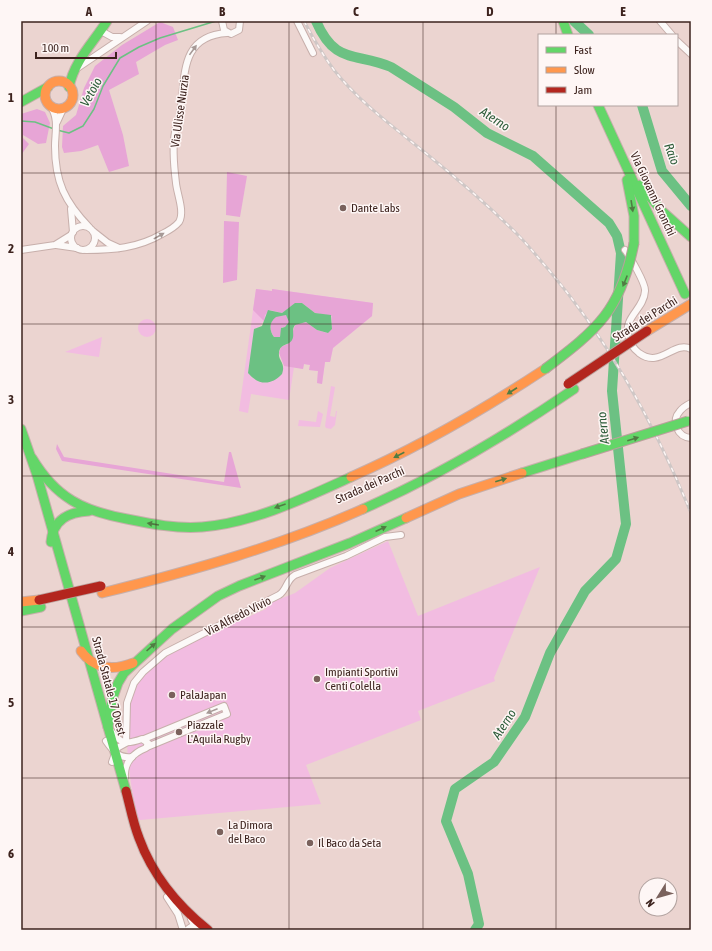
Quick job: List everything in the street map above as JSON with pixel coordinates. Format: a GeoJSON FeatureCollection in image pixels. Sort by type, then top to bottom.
{"type":"FeatureCollection","features":[{"type":"Feature","properties":{"kind":"main road"},"geometry":{"type":"LineString","coordinates":[[69,87],[73,73],[80,60],[107,21]]}},
{"type":"Feature","properties":{"kind":"main road"},"geometry":{"type":"LineString","coordinates":[[563,21],[568,34]]}},
{"type":"Feature","properties":{"kind":"main road"},"geometry":{"type":"LineString","coordinates":[[21,102],[57,82],[80,60]]}},
{"type":"Feature","properties":{"kind":"main road"},"geometry":{"type":"LineString","coordinates":[[30,98],[40,98],[55,109],[67,107],[73,95],[69,87],[62,82],[57,82]]}},
{"type":"Feature","properties":{"kind":"main road"},"geometry":{"type":"LineString","coordinates":[[48,87],[45,94],[55,109]]}},
{"type":"Feature","properties":{"kind":"main road","name":"Via Giovanni Gronchi"},"geometry":{"type":"LineString","coordinates":[[598,106],[685,294]]}},
{"type":"Feature","properties":{"kind":"main road"},"geometry":{"type":"LineString","coordinates":[[615,141],[643,189],[662,211],[691,238]]}},
{"type":"Feature","properties":{"kind":"main road"},"geometry":{"type":"LineString","coordinates":[[51,542],[53,530],[60,520],[68,514],[83,511],[150,524],[186,527],[223,524],[256,514],[329,487],[400,455],[482,409],[544,368],[586,338],[606,316],[625,280],[634,243],[634,223],[630,195],[615,141]]}},
{"type":"Feature","properties":{"kind":"main road","name":"Strada dei Parchi"},"geometry":{"type":"LineString","coordinates":[[21,612],[40,604],[234,557],[296,536],[354,513],[427,479],[482,449],[691,304]]}},
{"type":"Feature","properties":{"kind":"main road","name":"Strada dei Parchi"},"geometry":{"type":"LineString","coordinates":[[649,334],[691,313]]}},
{"type":"Feature","properties":{"kind":"main road"},"geometry":{"type":"LineString","coordinates":[[108,727],[110,708],[116,688],[122,677],[136,661],[183,620],[229,590],[350,543],[468,491],[690,421]]}},
{"type":"Feature","properties":{"kind":"main road","name":"Strada Statale 17 Ovest"},"geometry":{"type":"LineString","coordinates":[[21,429],[32,458],[53,530],[137,832],[147,854],[165,884],[185,910],[208,930]]}},
{"type":"Feature","properties":{"kind":"main road","name":"Strada Statale 17 Ovest"},"geometry":{"type":"LineString","coordinates":[[21,440],[112,762],[137,844],[150,870],[167,897],[197,930]]}},
{"type":"Feature","properties":{"kind":"main road"},"geometry":{"type":"LineString","coordinates":[[32,458],[43,475],[62,495],[80,507],[94,512]]}},
{"type":"Feature","properties":{"kind":"main road","name":"Strada dei Parchi"},"geometry":{"type":"LineString","coordinates":[[21,603],[40,604]]}},
{"type":"Feature","properties":{"kind":"main road"},"geometry":{"type":"LineString","coordinates":[[81,650],[89,660],[100,666],[110,668],[124,667],[136,661]]}},
{"type":"Feature","properties":{"kind":"street"},"geometry":{"type":"LineString","coordinates":[[73,73],[82,64],[147,21]]}},
{"type":"Feature","properties":{"kind":"street"},"geometry":{"type":"LineString","coordinates":[[222,21],[223,28],[227,33],[233,34],[238,32],[240,28],[240,21]]}},
{"type":"Feature","properties":{"kind":"street"},"geometry":{"type":"LineString","coordinates":[[297,21],[313,53]]}},
{"type":"Feature","properties":{"kind":"street"},"geometry":{"type":"LineString","coordinates":[[660,21],[671,34]]}},
{"type":"Feature","properties":{"kind":"street"},"geometry":{"type":"LineString","coordinates":[[101,31],[112,37],[124,36]]}},
{"type":"Feature","properties":{"kind":"street","name":"Via Ulisse Nurzia"},"geometry":{"type":"LineString","coordinates":[[86,250],[123,248],[153,239],[174,227],[181,218],[173,150],[186,65],[191,52],[201,41],[212,34],[227,33]]}},
{"type":"Feature","properties":{"kind":"street"},"geometry":{"type":"LineString","coordinates":[[678,42],[691,54]]}},
{"type":"Feature","properties":{"kind":"street"},"geometry":{"type":"LineString","coordinates":[[55,109],[57,123],[56,159],[63,192],[71,207],[94,232],[108,243],[123,248]]}},
{"type":"Feature","properties":{"kind":"street"},"geometry":{"type":"LineString","coordinates":[[71,207],[72,242],[76,248]]}},
{"type":"Feature","properties":{"kind":"street"},"geometry":{"type":"LineString","coordinates":[[55,245],[82,226],[89,227]]}},
{"type":"Feature","properties":{"kind":"street"},"geometry":{"type":"LineString","coordinates":[[21,250],[55,245],[86,250],[94,243],[94,232]]}},
{"type":"Feature","properties":{"kind":"street"},"geometry":{"type":"LineString","coordinates":[[625,250],[643,280],[645,289],[641,304],[628,323],[627,333],[632,345],[641,354],[654,358],[661,357],[680,348],[691,349]]}},
{"type":"Feature","properties":{"kind":"street"},"geometry":{"type":"LineString","coordinates":[[691,403],[680,411],[676,420],[676,426],[681,434],[685,437],[691,438]]}},
{"type":"Feature","properties":{"kind":"street","name":"Via Alfredo Vivio"},"geometry":{"type":"LineString","coordinates":[[126,743],[125,710],[131,688],[139,676],[159,657],[281,594],[289,580],[295,575],[346,556],[385,537],[402,535]]}},
{"type":"Feature","properties":{"kind":"street"},"geometry":{"type":"LineString","coordinates":[[106,741],[114,752],[122,757],[132,756],[144,748],[227,714],[224,706],[141,740],[118,746],[114,752],[112,762]]}},
{"type":"Feature","properties":{"kind":"street"},"geometry":{"type":"LineString","coordinates":[[108,727],[115,736],[126,743]]}},
{"type":"Feature","properties":{"kind":"street"},"geometry":{"type":"LineString","coordinates":[[141,740],[138,746],[144,748]]}},
{"type":"Feature","properties":{"kind":"street"},"geometry":{"type":"LineString","coordinates":[[141,740],[148,743],[144,748]]}},
{"type":"Feature","properties":{"kind":"street"},"geometry":{"type":"LineString","coordinates":[[126,793],[125,770],[132,756]]}},
{"type":"Feature","properties":{"kind":"street"},"geometry":{"type":"LineString","coordinates":[[167,897],[178,914],[183,930]]}},
{"type":"Feature","properties":{"kind":"street"},"geometry":{"type":"LineString","coordinates":[[185,910],[197,930]]}},
{"type":"Feature","properties":{"kind":"shaded area"},"geometry":{"type":"Polygon","coordinates":[[[160,22],[173,27],[178,40],[165,45],[136,62],[139,74],[109,90],[123,135],[129,166],[109,172],[98,145],[81,151],[64,153],[62,147],[63,126],[76,115],[84,88],[95,66],[122,45],[160,22]]]}},
{"type":"Feature","properties":{"kind":"shaded area"},"geometry":{"type":"Polygon","coordinates":[[[37,109],[45,112],[50,123],[46,143],[38,144],[23,135],[23,138],[29,144],[21,155],[21,114],[37,109]]]}},
{"type":"Feature","properties":{"kind":"shaded area"},"geometry":{"type":"Polygon","coordinates":[[[227,172],[247,176],[240,217],[226,215],[227,172]]]}},
{"type":"Feature","properties":{"kind":"shaded area"},"geometry":{"type":"Polygon","coordinates":[[[224,221],[239,222],[237,280],[223,283],[224,221]]]}},
{"type":"Feature","properties":{"kind":"shaded area"},"geometry":{"type":"Polygon","coordinates":[[[256,289],[272,291],[272,289],[373,303],[372,316],[333,348],[330,362],[325,362],[322,384],[317,383],[318,371],[309,370],[310,365],[304,364],[303,369],[294,367],[289,400],[251,394],[248,413],[239,411],[256,289]],[[302,303],[264,321],[258,328],[251,377],[260,382],[284,366],[332,321],[302,303]]]}},
{"type":"Feature","properties":{"kind":"shaded area"},"geometry":{"type":"Polygon","coordinates":[[[256,289],[272,291],[272,289],[373,303],[372,316],[333,348],[330,362],[325,362],[322,384],[317,383],[318,371],[309,370],[310,365],[304,364],[303,369],[284,366],[279,353],[281,347],[289,343],[295,325],[306,322],[317,330],[327,333],[332,329],[332,316],[315,313],[302,303],[290,307],[282,313],[270,310],[265,315],[264,321],[253,310],[256,289]]]}},
{"type":"Feature","properties":{"kind":"shaded area"},"geometry":{"type":"Polygon","coordinates":[[[295,303],[302,303],[315,313],[331,315],[332,329],[328,333],[317,330],[306,322],[295,325],[291,342],[283,346],[279,353],[283,365],[282,374],[273,381],[260,382],[248,373],[254,329],[262,326],[268,310],[282,313],[295,303]],[[286,315],[276,317],[272,321],[270,326],[274,337],[280,337],[281,328],[285,327],[289,322],[286,315]]]}},
{"type":"Feature","properties":{"kind":"shaded area"},"geometry":{"type":"Polygon","coordinates":[[[286,315],[290,322],[285,327],[282,327],[280,337],[274,337],[271,332],[272,321],[276,316],[286,315]]]}},
{"type":"Feature","properties":{"kind":"shaded area"},"geometry":{"type":"Polygon","coordinates":[[[147,319],[153,322],[156,328],[153,334],[147,337],[141,334],[138,328],[141,322],[147,319]]]}},
{"type":"Feature","properties":{"kind":"shaded area"},"geometry":{"type":"Polygon","coordinates":[[[102,337],[99,357],[65,352],[102,337]]]}},
{"type":"Feature","properties":{"kind":"shaded area"},"geometry":{"type":"Polygon","coordinates":[[[331,386],[335,387],[330,416],[335,417],[337,411],[335,425],[331,429],[326,428],[325,426],[331,386]]]}},
{"type":"Feature","properties":{"kind":"shaded area"},"geometry":{"type":"Polygon","coordinates":[[[318,411],[323,414],[320,427],[298,426],[299,420],[316,422],[318,411]]]}},
{"type":"Feature","properties":{"kind":"shaded area"},"geometry":{"type":"Polygon","coordinates":[[[57,444],[64,457],[224,482],[229,452],[231,452],[241,488],[62,461],[56,449],[57,444]]]}},
{"type":"Feature","properties":{"kind":"shaded area","name":"Impianti Sportivi Centi Colella"},"geometry":{"type":"Polygon","coordinates":[[[388,541],[418,616],[540,567],[494,678],[495,681],[418,711],[421,720],[306,765],[321,804],[140,820],[137,817],[131,784],[127,746],[127,726],[129,707],[134,691],[142,677],[152,667],[166,657],[200,638],[266,609],[265,605],[295,593],[330,568],[388,541]]]}},
{"type":"Feature","properties":{"kind":"waterway","name":"Vetoio"},"geometry":{"type":"LineString","coordinates":[[57,130],[69,133],[83,126],[94,109],[103,86],[120,58],[139,47],[160,38],[216,21]]}},
{"type":"Feature","properties":{"kind":"waterway","name":"Aterno"},"geometry":{"type":"LineString","coordinates":[[316,21],[323,35],[331,45],[339,51],[347,55],[391,67],[454,107],[487,133],[533,156],[609,223],[617,236],[621,253],[612,391],[626,524],[616,559],[585,591],[550,653],[525,717],[494,762],[455,789],[446,821],[468,874],[479,924],[475,930]]}},
{"type":"Feature","properties":{"kind":"waterway","name":"Raio"},"geometry":{"type":"LineString","coordinates":[[574,21],[588,34]]}},
{"type":"Feature","properties":{"kind":"waterway","name":"Raio"},"geometry":{"type":"LineString","coordinates":[[642,106],[662,171],[691,206]]}},
{"type":"Feature","properties":{"kind":"waterway","name":"Vetoio"},"geometry":{"type":"LineString","coordinates":[[21,121],[35,122],[54,129]]}},
{"type":"Feature","properties":{"kind":"railway"},"geometry":{"type":"LineString","coordinates":[[304,21],[334,70],[355,94],[463,184],[519,236],[548,269],[591,326],[629,385],[662,448],[691,513]]}},
{"type":"Feature","properties":{"kind":"traffic: fast"},"geometry":{"type":"LineString","coordinates":[[69,87],[71,78],[80,60],[107,21]]}},
{"type":"Feature","properties":{"kind":"traffic: fast"},"geometry":{"type":"LineString","coordinates":[[563,21],[568,34]]}},
{"type":"Feature","properties":{"kind":"traffic: fast"},"geometry":{"type":"LineString","coordinates":[[21,102],[48,87]]}},
{"type":"Feature","properties":{"kind":"traffic: fast"},"geometry":{"type":"LineString","coordinates":[[598,106],[685,294]]}},
{"type":"Feature","properties":{"kind":"traffic: fast"},"geometry":{"type":"LineString","coordinates":[[627,180],[634,216],[634,243]]}},
{"type":"Feature","properties":{"kind":"traffic: fast"},"geometry":{"type":"LineString","coordinates":[[640,185],[662,211],[691,237]]}},
{"type":"Feature","properties":{"kind":"traffic: fast"},"geometry":{"type":"LineString","coordinates":[[545,369],[564,355],[593,329],[614,302],[629,266],[634,243]]}},
{"type":"Feature","properties":{"kind":"traffic: fast"},"geometry":{"type":"LineString","coordinates":[[363,509],[418,483],[472,454],[523,423],[574,389]]}},
{"type":"Feature","properties":{"kind":"traffic: fast"},"geometry":{"type":"LineString","coordinates":[[582,454],[688,421]]}},
{"type":"Feature","properties":{"kind":"traffic: fast"},"geometry":{"type":"LineString","coordinates":[[21,429],[37,475],[126,791]]}},
{"type":"Feature","properties":{"kind":"traffic: fast"},"geometry":{"type":"LineString","coordinates":[[522,473],[582,454]]}},
{"type":"Feature","properties":{"kind":"traffic: fast"},"geometry":{"type":"LineString","coordinates":[[32,458],[41,472],[61,493],[84,507],[111,516],[174,527],[221,525],[259,515],[297,501],[351,477]]}},
{"type":"Feature","properties":{"kind":"traffic: fast"},"geometry":{"type":"LineString","coordinates":[[51,542],[52,534],[58,523],[68,515],[89,511]]}},
{"type":"Feature","properties":{"kind":"traffic: fast"},"geometry":{"type":"LineString","coordinates":[[108,727],[112,700],[118,683],[124,673],[172,629],[218,596],[239,586],[350,543],[406,518]]}},
{"type":"Feature","properties":{"kind":"traffic: fast"},"geometry":{"type":"LineString","coordinates":[[21,611],[41,607]]}},
{"type":"Feature","properties":{"kind":"traffic: slow"},"geometry":{"type":"LineString","coordinates":[[59,81],[69,85],[73,95],[69,105],[59,109],[49,105],[45,95],[49,85],[59,81]]}},
{"type":"Feature","properties":{"kind":"traffic: slow"},"geometry":{"type":"LineString","coordinates":[[647,331],[691,304]]}},
{"type":"Feature","properties":{"kind":"traffic: slow"},"geometry":{"type":"LineString","coordinates":[[351,477],[450,427],[545,369]]}},
{"type":"Feature","properties":{"kind":"traffic: slow"},"geometry":{"type":"LineString","coordinates":[[406,518],[459,494],[522,473]]}},
{"type":"Feature","properties":{"kind":"traffic: slow"},"geometry":{"type":"LineString","coordinates":[[102,593],[235,557],[300,535],[363,509]]}},
{"type":"Feature","properties":{"kind":"traffic: slow"},"geometry":{"type":"LineString","coordinates":[[21,602],[39,600]]}},
{"type":"Feature","properties":{"kind":"traffic: slow"},"geometry":{"type":"LineString","coordinates":[[81,651],[92,662],[104,667],[126,666],[133,663]]}},
{"type":"Feature","properties":{"kind":"traffic: jam"},"geometry":{"type":"LineString","coordinates":[[568,384],[647,331]]}},
{"type":"Feature","properties":{"kind":"traffic: jam"},"geometry":{"type":"LineString","coordinates":[[39,600],[101,586]]}},
{"type":"Feature","properties":{"kind":"traffic: jam"},"geometry":{"type":"LineString","coordinates":[[126,791],[137,832],[144,851],[151,864],[176,900],[208,930]]}},
{"type":"Feature","properties":{"kind":"place","name":"Dante Labs"},"geometry":{"type":"Point","coordinates":[343,208]}},
{"type":"Feature","properties":{"kind":"place","name":"Impianti Sportivi Centi Colella"},"geometry":{"type":"Point","coordinates":[317,679]}},
{"type":"Feature","properties":{"kind":"place","name":"PalaJapan"},"geometry":{"type":"Point","coordinates":[172,695]}},
{"type":"Feature","properties":{"kind":"place","name":"Piazzale L'Aquila Rugby"},"geometry":{"type":"Point","coordinates":[179,732]}},
{"type":"Feature","properties":{"kind":"place","name":"La Dimora del Baco"},"geometry":{"type":"Point","coordinates":[220,832]}},
{"type":"Feature","properties":{"kind":"place","name":"Il Baco da Seta"},"geometry":{"type":"Point","coordinates":[310,843]}}]}
